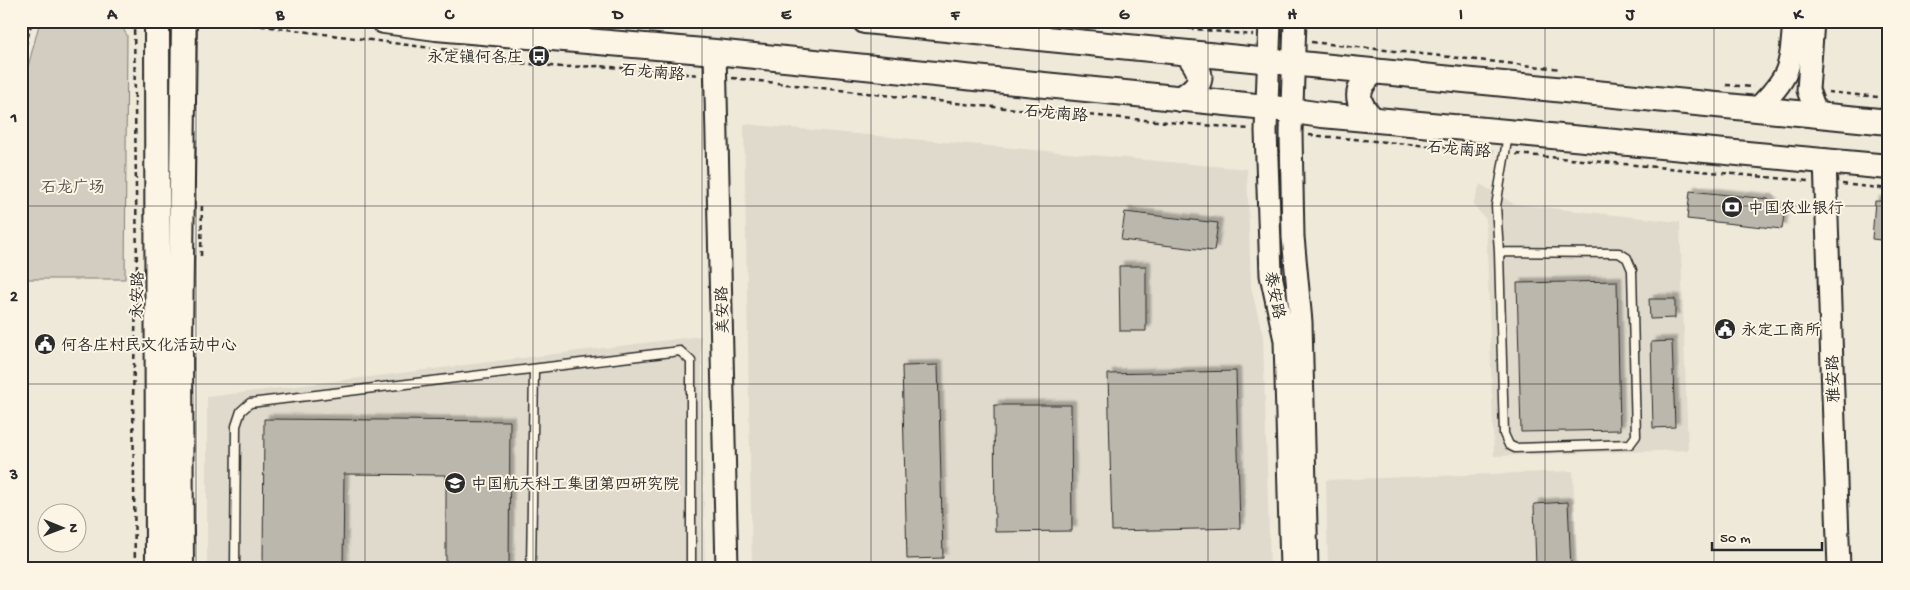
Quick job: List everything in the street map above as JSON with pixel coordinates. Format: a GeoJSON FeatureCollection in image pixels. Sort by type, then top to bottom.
{"type":"FeatureCollection","features":[{"type":"Feature","properties":{"kind":"main road","name":"永安路"},"geometry":{"type":"LineString","coordinates":[[157,21],[158,569]]}},
{"type":"Feature","properties":{"kind":"main road"},"geometry":{"type":"LineString","coordinates":[[181,569],[180,340],[184,21]]}},
{"type":"Feature","properties":{"kind":"main road","name":"石龙南路"},"geometry":{"type":"LineString","coordinates":[[384,21],[436,28],[715,52],[1266,107],[1291,122],[1373,119],[1507,142],[1826,172],[1889,167]]}},
{"type":"Feature","properties":{"kind":"main road"},"geometry":{"type":"LineString","coordinates":[[865,21],[1889,122]]}},
{"type":"Feature","properties":{"kind":"main road"},"geometry":{"type":"LineString","coordinates":[[1180,99],[1191,93],[1199,83],[1200,72],[1188,54]]}},
{"type":"Feature","properties":{"kind":"main road"},"geometry":{"type":"LineString","coordinates":[[1373,119],[1364,111],[1359,100],[1359,90],[1365,80],[1374,72]]}},
{"type":"Feature","properties":{"kind":"street"},"geometry":{"type":"LineString","coordinates":[[1757,109],[1777,88],[1790,63],[1794,21]]}},
{"type":"Feature","properties":{"kind":"street"},"geometry":{"type":"LineString","coordinates":[[1813,21],[1808,90],[1817,115]]}},
{"type":"Feature","properties":{"kind":"street","name":"泰安路"},"geometry":{"type":"LineString","coordinates":[[1269,29],[1266,131],[1271,274],[1285,340],[1290,569]]}},
{"type":"Feature","properties":{"kind":"street","name":"泰安路"},"geometry":{"type":"LineString","coordinates":[[1295,31],[1291,122],[1293,237],[1301,332],[1307,569]]}},
{"type":"Feature","properties":{"kind":"street","name":"美安路"},"geometry":{"type":"LineString","coordinates":[[715,52],[727,569]]}},
{"type":"Feature","properties":{"kind":"street","name":"雅安路"},"geometry":{"type":"LineString","coordinates":[[1826,172],[1839,569]]}},
{"type":"Feature","properties":{"kind":"lane"},"geometry":{"type":"LineString","coordinates":[[1499,252],[1619,253],[1627,258],[1632,270],[1636,436],[1630,444],[1515,448],[1509,445],[1504,434],[1496,206],[1507,142]]}},
{"type":"Feature","properties":{"kind":"lane"},"geometry":{"type":"LineString","coordinates":[[235,569],[236,426],[241,411],[250,403],[680,351],[691,361],[691,569]]}},
{"type":"Feature","properties":{"kind":"lane"},"geometry":{"type":"LineString","coordinates":[[531,569],[534,369]]}},
{"type":"Feature","properties":{"kind":"path"},"geometry":{"type":"LineString","coordinates":[[21,63],[32,21]]}},
{"type":"Feature","properties":{"kind":"path","name":"永安路"},"geometry":{"type":"LineString","coordinates":[[134,21],[137,272],[132,397],[135,569]]}},
{"type":"Feature","properties":{"kind":"path","name":"石龙南路"},"geometry":{"type":"LineString","coordinates":[[225,21],[463,52],[499,61],[562,67],[600,66],[716,76],[983,106],[1266,131]]}},
{"type":"Feature","properties":{"kind":"path"},"geometry":{"type":"LineString","coordinates":[[1117,21],[1269,29]]}},
{"type":"Feature","properties":{"kind":"path"},"geometry":{"type":"LineString","coordinates":[[1295,31],[1561,69]]}},
{"type":"Feature","properties":{"kind":"path"},"geometry":{"type":"LineString","coordinates":[[1718,85],[1777,88]]}},
{"type":"Feature","properties":{"kind":"path"},"geometry":{"type":"LineString","coordinates":[[1808,90],[1889,98]]}},
{"type":"Feature","properties":{"kind":"path","name":"石龙南路"},"geometry":{"type":"LineString","coordinates":[[1291,122],[1826,172],[1889,189]]}},
{"type":"Feature","properties":{"kind":"shaded area"},"geometry":{"type":"Polygon","coordinates":[[[744,124],[1247,169],[1251,287],[1263,336],[1270,569],[752,569],[744,124]]]}},
{"type":"Feature","properties":{"kind":"shaded area"},"geometry":{"type":"Polygon","coordinates":[[[1480,184],[1514,204],[1680,222],[1688,450],[1494,456],[1486,219],[1473,205],[1480,184]]]}},
{"type":"Feature","properties":{"kind":"shaded area","name":"中国航天科工集团第四研究院"},"geometry":{"type":"Polygon","coordinates":[[[701,336],[705,569],[207,569],[207,397],[701,336]]]}},
{"type":"Feature","properties":{"kind":"shaded area"},"geometry":{"type":"Polygon","coordinates":[[[1573,471],[1577,569],[1328,569],[1326,480],[1573,471]]]}},
{"type":"Feature","properties":{"kind":"green space","name":"石龙广场"},"geometry":{"type":"Polygon","coordinates":[[[40,21],[118,21],[127,35],[125,279],[21,279],[21,93],[40,21]]]}},
{"type":"Feature","properties":{"kind":"building","name":"中国农业银行"},"geometry":{"type":"Polygon","coordinates":[[[1690,191],[1768,199],[1784,215],[1782,229],[1687,219],[1690,191]]]}},
{"type":"Feature","properties":{"kind":"building"},"geometry":{"type":"Polygon","coordinates":[[[1875,201],[1889,201],[1889,241],[1872,239],[1875,201]]]}},
{"type":"Feature","properties":{"kind":"building"},"geometry":{"type":"Polygon","coordinates":[[[1125,212],[1218,223],[1214,251],[1121,240],[1125,212]]]}},
{"type":"Feature","properties":{"kind":"building"},"geometry":{"type":"Polygon","coordinates":[[[1119,266],[1146,266],[1146,331],[1120,331],[1119,266]]]}},
{"type":"Feature","properties":{"kind":"building"},"geometry":{"type":"Polygon","coordinates":[[[1617,281],[1620,430],[1521,432],[1517,283],[1617,281]]]}},
{"type":"Feature","properties":{"kind":"building"},"geometry":{"type":"Polygon","coordinates":[[[1649,299],[1675,299],[1675,318],[1650,319],[1649,299]]]}},
{"type":"Feature","properties":{"kind":"building"},"geometry":{"type":"Polygon","coordinates":[[[1672,341],[1675,427],[1653,428],[1651,342],[1672,341]]]}},
{"type":"Feature","properties":{"kind":"building"},"geometry":{"type":"Polygon","coordinates":[[[938,365],[943,558],[907,559],[902,366],[938,365]]]}},
{"type":"Feature","properties":{"kind":"building"},"geometry":{"type":"Polygon","coordinates":[[[1236,371],[1240,528],[1112,531],[1108,374],[1236,371]]]}},
{"type":"Feature","properties":{"kind":"building"},"geometry":{"type":"Polygon","coordinates":[[[994,405],[1071,405],[1072,531],[995,532],[994,405]]]}},
{"type":"Feature","properties":{"kind":"building"},"geometry":{"type":"Polygon","coordinates":[[[264,419],[510,421],[509,569],[446,569],[446,475],[344,474],[343,569],[263,569],[264,419]]]}},
{"type":"Feature","properties":{"kind":"building"},"geometry":{"type":"Polygon","coordinates":[[[1568,502],[1571,569],[1536,569],[1534,504],[1568,502]]]}},
{"type":"Feature","properties":{"kind":"place","name":"永定镇何各庄"},"geometry":{"type":"Point","coordinates":[539,56]}},
{"type":"Feature","properties":{"kind":"place","name":"中国农业银行"},"geometry":{"type":"Point","coordinates":[1732,207]}},
{"type":"Feature","properties":{"kind":"place","name":"永定工商所"},"geometry":{"type":"Point","coordinates":[1725,329]}},
{"type":"Feature","properties":{"kind":"place","name":"何各庄村民文化活动中心"},"geometry":{"type":"Point","coordinates":[45,344]}},
{"type":"Feature","properties":{"kind":"place","name":"中国航天科工集团第四研究院"},"geometry":{"type":"Point","coordinates":[455,483]}}]}
